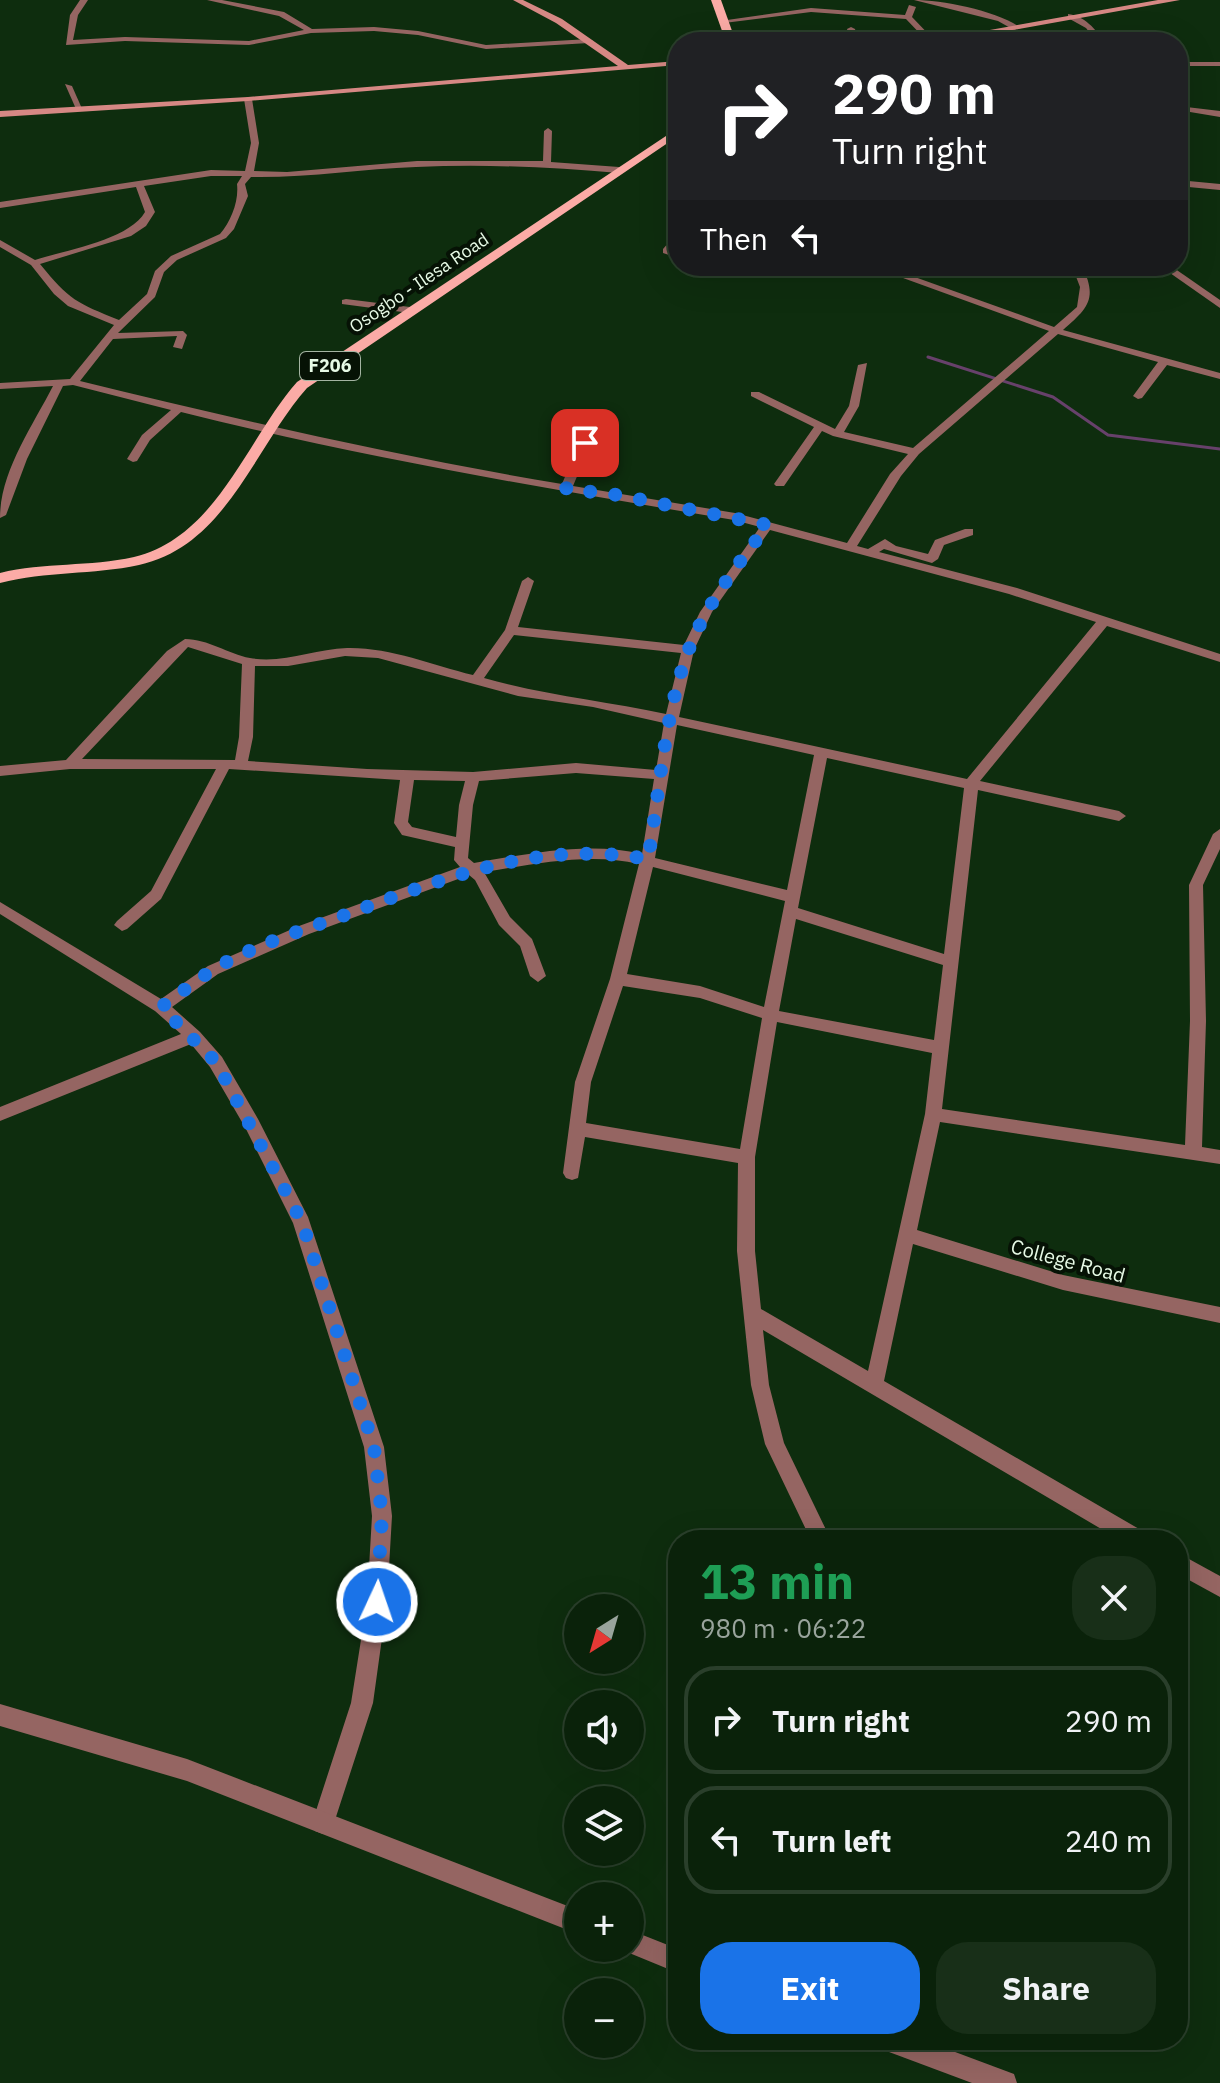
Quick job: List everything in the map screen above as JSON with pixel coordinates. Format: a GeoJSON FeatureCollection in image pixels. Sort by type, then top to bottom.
{"type":"FeatureCollection","features":[{"type":"Feature","properties":{"kind":"main road"},"geometry":{"type":"LineString","coordinates":[[517,0],[559,21],[627,68]]}},
{"type":"Feature","properties":{"kind":"main road"},"geometry":{"type":"LineString","coordinates":[[716,0],[728,32]]}},
{"type":"Feature","properties":{"kind":"main road"},"geometry":{"type":"LineString","coordinates":[[992,32],[1176,0]]}},
{"type":"Feature","properties":{"kind":"main road"},"geometry":{"type":"LineString","coordinates":[[0,114],[248,99],[668,64]]}},
{"type":"Feature","properties":{"kind":"main road","name":"Osogbo - Ilesa Road"},"geometry":{"type":"LineString","coordinates":[[0,578],[42,569],[114,564],[162,553],[192,533],[222,502],[265,429],[302,385],[668,138]]}},
{"type":"Feature","properties":{"kind":"street"},"geometry":{"type":"LineString","coordinates":[[84,0],[74,15],[67,42],[125,39],[249,43],[311,31],[390,29],[502,48],[589,41]]}},
{"type":"Feature","properties":{"kind":"street"},"geometry":{"type":"LineString","coordinates":[[211,0],[281,14],[311,31]]}},
{"type":"Feature","properties":{"kind":"street"},"geometry":{"type":"LineString","coordinates":[[804,0],[804,11]]}},
{"type":"Feature","properties":{"kind":"street"},"geometry":{"type":"LineString","coordinates":[[908,17],[918,0],[984,14],[1017,28]]}},
{"type":"Feature","properties":{"kind":"street"},"geometry":{"type":"LineString","coordinates":[[724,21],[804,11],[908,17],[921,32]]}},
{"type":"Feature","properties":{"kind":"street"},"geometry":{"type":"LineString","coordinates":[[1071,16],[1094,32]]}},
{"type":"Feature","properties":{"kind":"street"},"geometry":{"type":"LineString","coordinates":[[1188,64],[1220,64]]}},
{"type":"Feature","properties":{"kind":"street"},"geometry":{"type":"LineString","coordinates":[[68,86],[80,109]]}},
{"type":"Feature","properties":{"kind":"street"},"geometry":{"type":"LineString","coordinates":[[0,515],[3,498],[21,459],[66,382],[152,295],[160,271],[174,258],[223,236],[229,229],[243,196],[241,184],[250,174],[257,142],[251,130],[248,99]]}},
{"type":"Feature","properties":{"kind":"street"},"geometry":{"type":"LineString","coordinates":[[1188,109],[1220,114]]}},
{"type":"Feature","properties":{"kind":"street"},"geometry":{"type":"LineString","coordinates":[[547,164],[548,131]]}},
{"type":"Feature","properties":{"kind":"street"},"geometry":{"type":"LineString","coordinates":[[0,205],[193,174],[250,174],[417,164],[547,164],[619,170]]}},
{"type":"Feature","properties":{"kind":"street"},"geometry":{"type":"LineString","coordinates":[[34,263],[128,234],[143,224],[150,212],[139,184]]}},
{"type":"Feature","properties":{"kind":"street"},"geometry":{"type":"LineString","coordinates":[[1188,184],[1220,187]]}},
{"type":"Feature","properties":{"kind":"street"},"geometry":{"type":"LineString","coordinates":[[0,243],[34,263],[57,292],[72,304],[120,324]]}},
{"type":"Feature","properties":{"kind":"street"},"geometry":{"type":"LineString","coordinates":[[903,276],[1057,331],[1220,376]]}},
{"type":"Feature","properties":{"kind":"street"},"geometry":{"type":"LineString","coordinates":[[850,548],[896,474],[915,452],[997,385],[1082,308],[1087,297],[1082,276]]}},
{"type":"Feature","properties":{"kind":"street"},"geometry":{"type":"LineString","coordinates":[[1179,276],[1220,305]]}},
{"type":"Feature","properties":{"kind":"street"},"geometry":{"type":"LineString","coordinates":[[1207,296],[1220,294]]}},
{"type":"Feature","properties":{"kind":"street"},"geometry":{"type":"LineString","coordinates":[[346,302],[410,310]]}},
{"type":"Feature","properties":{"kind":"street"},"geometry":{"type":"LineString","coordinates":[[112,336],[179,333],[182,335],[178,347]]}},
{"type":"Feature","properties":{"kind":"street"},"geometry":{"type":"LineString","coordinates":[[1138,396],[1164,361]]}},
{"type":"Feature","properties":{"kind":"street"},"geometry":{"type":"LineString","coordinates":[[837,434],[854,406],[863,365]]}},
{"type":"Feature","properties":{"kind":"street"},"geometry":{"type":"LineString","coordinates":[[0,386],[66,382],[265,429],[566,489],[612,494],[768,525],[1013,591],[1220,658]]}},
{"type":"Feature","properties":{"kind":"street"},"geometry":{"type":"LineString","coordinates":[[755,394],[837,434],[915,452]]}},
{"type":"Feature","properties":{"kind":"street"},"geometry":{"type":"LineString","coordinates":[[133,459],[142,439],[163,425],[178,409]]}},
{"type":"Feature","properties":{"kind":"street"},"geometry":{"type":"LineString","coordinates":[[780,484],[819,427]]}},
{"type":"Feature","properties":{"kind":"street"},"geometry":{"type":"LineString","coordinates":[[566,489],[585,443]]}},
{"type":"Feature","properties":{"kind":"street"},"geometry":{"type":"LineString","coordinates":[[572,1173],[583,1082],[618,979],[648,859],[671,721],[688,650],[706,612],[768,525]]}},
{"type":"Feature","properties":{"kind":"street"},"geometry":{"type":"LineString","coordinates":[[869,553],[885,543],[892,549],[932,559],[939,543],[969,532]]}},
{"type":"Feature","properties":{"kind":"street"},"geometry":{"type":"LineString","coordinates":[[476,680],[511,630],[528,581]]}},
{"type":"Feature","properties":{"kind":"street"},"geometry":{"type":"LineString","coordinates":[[874,1385],[933,1114],[972,782],[1104,621]]}},
{"type":"Feature","properties":{"kind":"street"},"geometry":{"type":"LineString","coordinates":[[511,630],[597,641],[642,642],[688,650]]}},
{"type":"Feature","properties":{"kind":"street"},"geometry":{"type":"LineString","coordinates":[[70,764],[185,643],[249,662],[288,662],[345,652],[403,660],[476,680],[972,782],[1119,816]]}},
{"type":"Feature","properties":{"kind":"street"},"geometry":{"type":"LineString","coordinates":[[122,925],[156,895],[233,764],[246,737],[249,662]]}},
{"type":"Feature","properties":{"kind":"street"},"geometry":{"type":"LineString","coordinates":[[816,1530],[775,1444],[760,1385],[746,1251],[747,1157],[770,1015],[822,751]]}},
{"type":"Feature","properties":{"kind":"street"},"geometry":{"type":"LineString","coordinates":[[0,771],[70,764],[233,764],[473,777],[521,770],[576,768],[663,775]]}},
{"type":"Feature","properties":{"kind":"street"},"geometry":{"type":"LineString","coordinates":[[408,775],[401,823],[407,831],[461,843]]}},
{"type":"Feature","properties":{"kind":"street"},"geometry":{"type":"LineString","coordinates":[[473,777],[461,843],[461,860],[489,888],[504,921],[527,943],[538,976]]}},
{"type":"Feature","properties":{"kind":"street"},"geometry":{"type":"LineString","coordinates":[[1193,1154],[1198,1021],[1196,885],[1220,834]]}},
{"type":"Feature","properties":{"kind":"street"},"geometry":{"type":"LineString","coordinates":[[161,1007],[213,970],[275,942],[470,869],[582,854],[616,853],[648,859],[791,904],[949,961]]}},
{"type":"Feature","properties":{"kind":"street"},"geometry":{"type":"LineString","coordinates":[[0,907],[161,1007],[194,1036],[216,1062],[302,1222],[374,1447],[382,1516],[377,1602],[362,1703],[323,1823]]}},
{"type":"Feature","properties":{"kind":"street"},"geometry":{"type":"LineString","coordinates":[[618,979],[700,992],[770,1015],[940,1048]]}},
{"type":"Feature","properties":{"kind":"street"},"geometry":{"type":"LineString","coordinates":[[0,1114],[194,1036]]}},
{"type":"Feature","properties":{"kind":"street"},"geometry":{"type":"LineString","coordinates":[[933,1114],[1220,1157]]}},
{"type":"Feature","properties":{"kind":"street"},"geometry":{"type":"LineString","coordinates":[[578,1129],[747,1157]]}},
{"type":"Feature","properties":{"kind":"street","name":"College Road"},"geometry":{"type":"LineString","coordinates":[[909,1235],[1056,1283],[1137,1302],[1220,1315]]}},
{"type":"Feature","properties":{"kind":"street"},"geometry":{"type":"LineString","coordinates":[[751,1313],[1122,1530]]}},
{"type":"Feature","properties":{"kind":"street"},"geometry":{"type":"LineString","coordinates":[[1188,1569],[1220,1587]]}},
{"type":"Feature","properties":{"kind":"street"},"geometry":{"type":"LineString","coordinates":[[0,1715],[187,1770],[564,1917]]}},
{"type":"Feature","properties":{"kind":"street"},"geometry":{"type":"LineString","coordinates":[[644,1948],[668,1957]]}},
{"type":"Feature","properties":{"kind":"street"},"geometry":{"type":"LineString","coordinates":[[911,2050],[960,2074],[1005,2083]]}},
{"type":"Feature","properties":{"kind":"waterway"},"geometry":{"type":"LineString","coordinates":[[928,357],[1053,397],[1108,435],[1220,449]]}},
{"type":"Feature","properties":{"kind":"route"},"geometry":{"type":"LineString","coordinates":[[377,1602],[382,1516],[374,1447],[302,1222],[216,1062],[194,1036],[161,1007],[213,970],[275,942],[470,869],[582,854],[616,853],[648,859],[671,721],[688,650],[706,612],[768,525],[612,494],[566,489],[585,443]]}}]}
